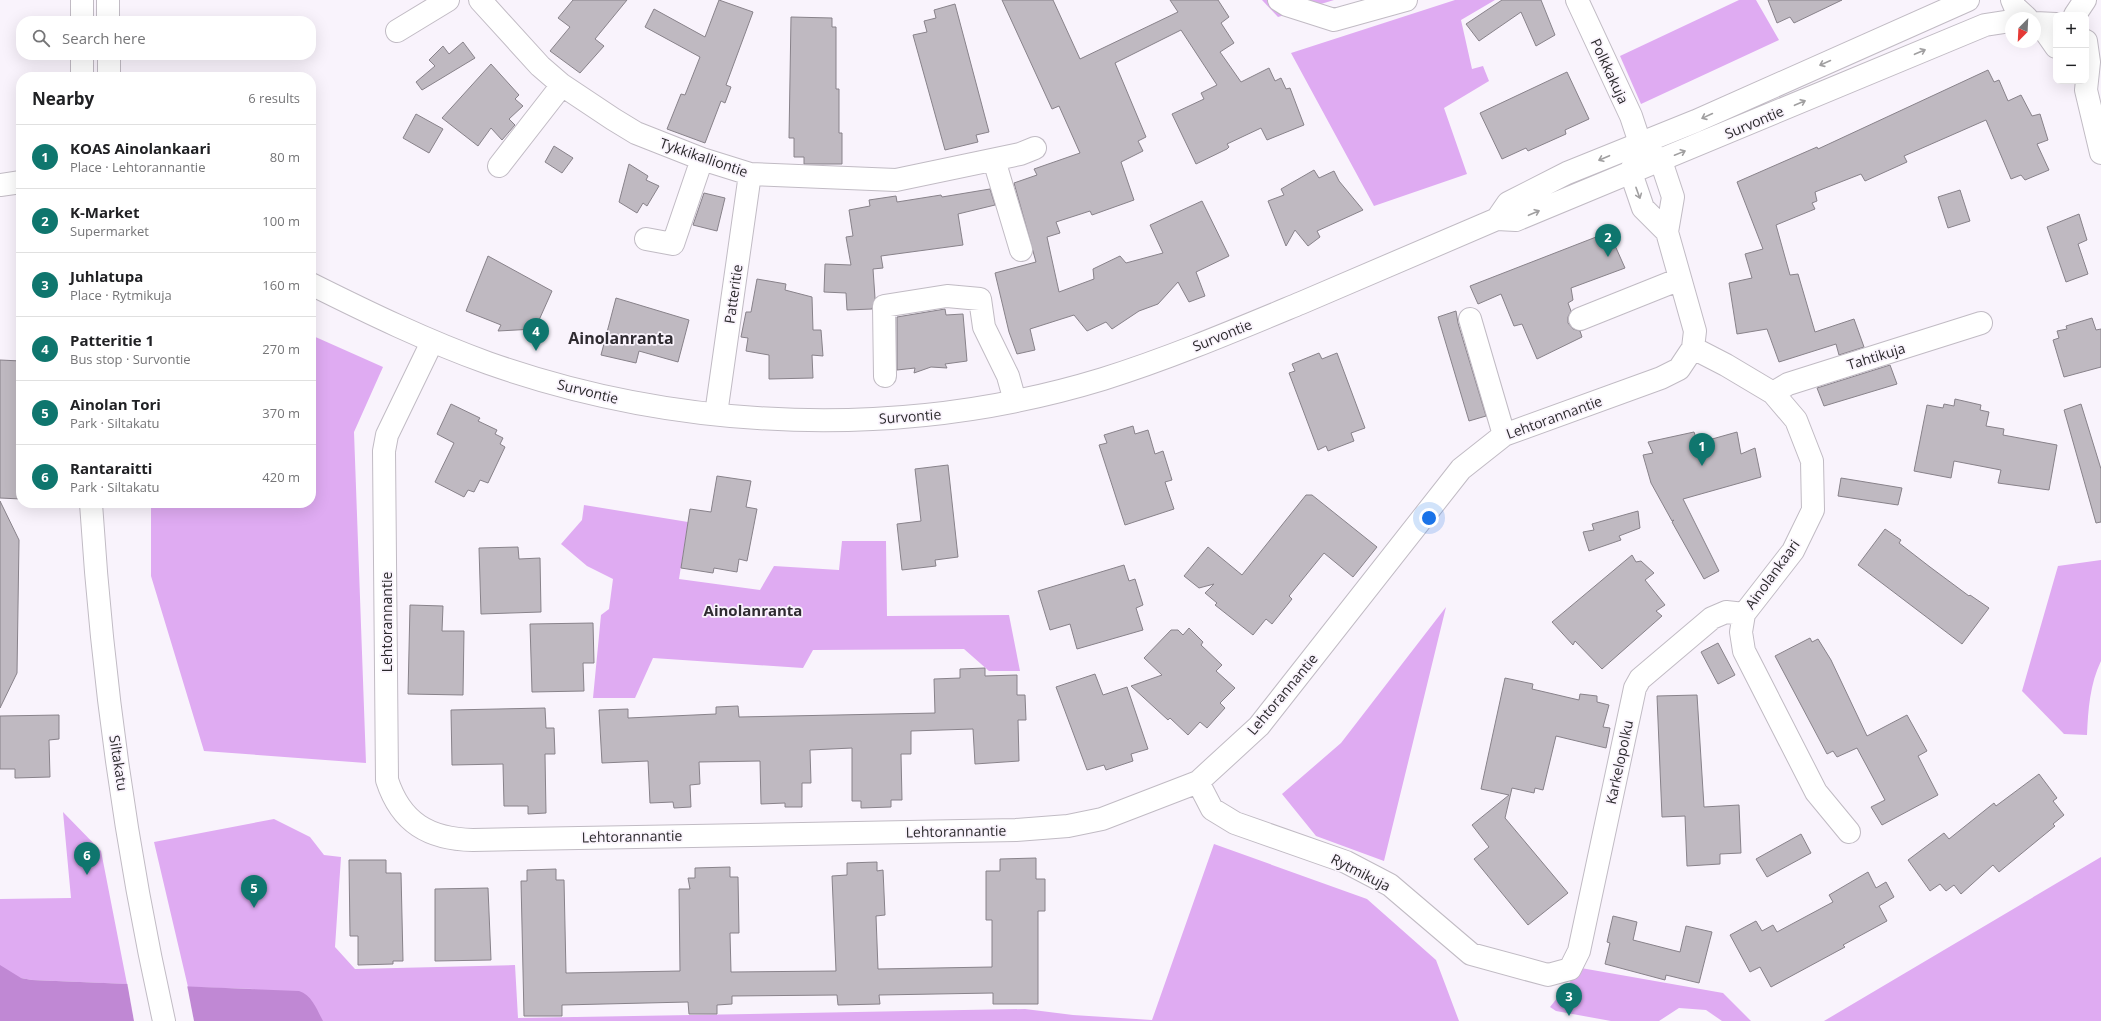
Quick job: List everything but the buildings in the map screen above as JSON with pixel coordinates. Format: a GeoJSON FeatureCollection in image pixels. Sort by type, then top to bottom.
{"type":"FeatureCollection","features":[{"type":"Feature","properties":{"kind":"street"},"geometry":{"type":"LineString","coordinates":[[82,0],[82,16]]}},
{"type":"Feature","properties":{"kind":"street"},"geometry":{"type":"LineString","coordinates":[[108,0],[108,16]]}},
{"type":"Feature","properties":{"kind":"street"},"geometry":{"type":"LineString","coordinates":[[397,31],[448,0]]}},
{"type":"Feature","properties":{"kind":"street","name":"Tykkikalliontie"},"geometry":{"type":"LineString","coordinates":[[480,0],[540,66],[562,85],[636,133],[702,159],[750,174],[896,180],[994,160],[1020,154],[1035,148]]}},
{"type":"Feature","properties":{"kind":"street"},"geometry":{"type":"LineString","coordinates":[[1279,0],[1287,6],[1334,20],[1406,0]]}},
{"type":"Feature","properties":{"kind":"street","name":"Polkkakuja"},"geometry":{"type":"LineString","coordinates":[[1577,0],[1631,116],[1640,143]]}},
{"type":"Feature","properties":{"kind":"street","name":"Survontie"},"geometry":{"type":"LineString","coordinates":[[1497,219],[1508,203],[1568,173],[1696,121],[1968,0]]}},
{"type":"Feature","properties":{"kind":"street"},"geometry":{"type":"LineString","coordinates":[[2012,0],[2015,7],[2023,12]]}},
{"type":"Feature","properties":{"kind":"street","name":"Survontie"},"geometry":{"type":"LineString","coordinates":[[316,287],[382,320],[432,342],[490,363],[598,395],[675,410],[768,419],[900,418],[968,411],[1015,402],[1104,379],[1168,356],[1245,326],[1497,219],[1516,220],[1985,25],[2005,22]]}},
{"type":"Feature","properties":{"kind":"street"},"geometry":{"type":"LineString","coordinates":[[2041,25],[2053,43]]}},
{"type":"Feature","properties":{"kind":"street"},"geometry":{"type":"LineString","coordinates":[[2087,48],[2089,62],[2082,86],[2101,152]]}},
{"type":"Feature","properties":{"kind":"street"},"geometry":{"type":"LineString","coordinates":[[82,60],[82,72]]}},
{"type":"Feature","properties":{"kind":"street"},"geometry":{"type":"LineString","coordinates":[[109,60],[109,72]]}},
{"type":"Feature","properties":{"kind":"street"},"geometry":{"type":"LineString","coordinates":[[499,166],[562,85]]}},
{"type":"Feature","properties":{"kind":"street"},"geometry":{"type":"LineString","coordinates":[[1666,232],[1673,197],[1661,161],[1640,143],[1631,173],[1643,208],[1666,232],[1695,331],[1693,348]]}},
{"type":"Feature","properties":{"kind":"street"},"geometry":{"type":"LineString","coordinates":[[646,239],[673,244],[702,159]]}},
{"type":"Feature","properties":{"kind":"street"},"geometry":{"type":"LineString","coordinates":[[994,160],[1021,250]]}},
{"type":"Feature","properties":{"kind":"street","name":"Patteritie"},"geometry":{"type":"LineString","coordinates":[[716,414],[750,174]]}},
{"type":"Feature","properties":{"kind":"street"},"geometry":{"type":"LineString","coordinates":[[0,185],[16,183]]}},
{"type":"Feature","properties":{"kind":"street"},"geometry":{"type":"LineString","coordinates":[[1580,319],[1680,279]]}},
{"type":"Feature","properties":{"kind":"street"},"geometry":{"type":"LineString","coordinates":[[885,376],[884,306],[947,296],[980,299],[984,327],[1008,376],[1015,402]]}},
{"type":"Feature","properties":{"kind":"street"},"geometry":{"type":"LineString","coordinates":[[1470,320],[1504,434]]}},
{"type":"Feature","properties":{"kind":"street","name":"Tahtikuja"},"geometry":{"type":"LineString","coordinates":[[1773,394],[1788,384],[1981,323]]}},
{"type":"Feature","properties":{"kind":"street","name":"Lehtorannantie"},"geometry":{"type":"LineString","coordinates":[[432,342],[387,435],[384,451],[387,780],[391,794],[400,808],[419,827],[431,833],[458,840],[1016,830],[1068,826],[1102,819],[1198,782],[1259,726],[1461,469],[1504,434],[1661,378],[1679,368],[1693,348]]}},
{"type":"Feature","properties":{"kind":"street","name":"Ainolankaari"},"geometry":{"type":"LineString","coordinates":[[1693,348],[1726,365],[1773,394],[1796,420],[1812,461],[1813,510],[1793,550],[1744,614],[1741,632],[1744,651],[1816,792],[1849,832]]}},
{"type":"Feature","properties":{"kind":"street","name":"Siltakatu"},"geometry":{"type":"LineString","coordinates":[[91,508],[106,680],[144,929],[164,1021]]}},
{"type":"Feature","properties":{"kind":"street","name":"Karkelopolku"},"geometry":{"type":"LineString","coordinates":[[1570,969],[1579,951],[1635,688],[1640,679],[1712,618],[1726,612],[1744,614]]}},
{"type":"Feature","properties":{"kind":"street","name":"Rytmikuja"},"geometry":{"type":"LineString","coordinates":[[1198,782],[1212,809],[1235,823],[1346,862],[1390,885],[1471,954],[1548,975],[1570,969]]}},
{"type":"Feature","properties":{"kind":"shaded area"},"geometry":{"type":"Polygon","coordinates":[[[1262,0],[1334,0],[1278,17],[1262,0]]]}},
{"type":"Feature","properties":{"kind":"shaded area"},"geometry":{"type":"Polygon","coordinates":[[[1455,0],[1495,0],[1461,20],[1472,69],[1483,66],[1489,81],[1444,108],[1467,174],[1374,206],[1291,53],[1455,0]]]}},
{"type":"Feature","properties":{"kind":"shaded area"},"geometry":{"type":"Polygon","coordinates":[[[1739,0],[1756,0],[1779,40],[1641,104],[1620,56],[1739,0]]]}},
{"type":"Feature","properties":{"kind":"shaded area"},"geometry":{"type":"Polygon","coordinates":[[[316,337],[383,367],[354,432],[366,763],[204,751],[151,576],[151,508],[316,508],[316,337]]]}},
{"type":"Feature","properties":{"kind":"shaded area"},"geometry":{"type":"Polygon","coordinates":[[[584,505],[688,522],[679,579],[760,590],[774,566],[839,570],[842,541],[886,541],[887,616],[1009,615],[1020,671],[989,671],[964,649],[813,650],[803,668],[653,658],[635,698],[593,698],[601,615],[609,609],[613,579],[587,566],[561,544],[582,520],[584,505]]]}},
{"type":"Feature","properties":{"kind":"shaded area"},"geometry":{"type":"Polygon","coordinates":[[[2101,560],[2101,661],[2094,679],[2090,697],[2087,735],[2064,734],[2022,691],[2058,566],[2101,560]]]}},
{"type":"Feature","properties":{"kind":"shaded area"},"geometry":{"type":"Polygon","coordinates":[[[1446,607],[1384,861],[1316,836],[1282,794],[1341,743],[1446,607]]]}},
{"type":"Feature","properties":{"kind":"shaded area"},"geometry":{"type":"Polygon","coordinates":[[[63,812],[101,851],[127,984],[32,980],[21,978],[0,1013],[0,899],[71,898],[63,812]]]}},
{"type":"Feature","properties":{"kind":"shaded area"},"geometry":{"type":"Polygon","coordinates":[[[274,819],[310,837],[324,855],[341,857],[335,947],[355,969],[515,965],[518,1018],[1025,1009],[1073,1015],[1152,1020],[1214,844],[1367,899],[1436,960],[1459,1021],[283,1021],[253,989],[188,987],[154,842],[274,819]]]}},
{"type":"Feature","properties":{"kind":"shaded area"},"geometry":{"type":"Polygon","coordinates":[[[2101,857],[2101,1021],[1824,1021],[2101,857]]]}},
{"type":"Feature","properties":{"kind":"shaded area"},"geometry":{"type":"Polygon","coordinates":[[[0,965],[21,978],[32,980],[299,991],[311,999],[323,1021],[0,1021],[0,965]]]}},
{"type":"Feature","properties":{"kind":"shaded area"},"geometry":{"type":"Polygon","coordinates":[[[1581,968],[1723,993],[1751,1021],[1722,1021],[1706,1010],[1679,1008],[1659,1021],[1611,1021],[1556,1011],[1550,1007],[1581,968]]]}},
{"type":"Feature","properties":{"kind":"pier"},"geometry":{"type":"Polygon","coordinates":[[[127,982],[187,985],[194,1021],[134,1021],[127,982]]]}},
{"type":"Feature","properties":{"kind":"place","name":"K-Market"},"geometry":{"type":"Point","coordinates":[1608,257]}},
{"type":"Feature","properties":{"kind":"place","name":"Patteritie 1"},"geometry":{"type":"Point","coordinates":[536,351]}},
{"type":"Feature","properties":{"kind":"place","name":"KOAS Ainolankaari"},"geometry":{"type":"Point","coordinates":[1702,466]}},
{"type":"Feature","properties":{"kind":"place","name":"Rantaraitti"},"geometry":{"type":"Point","coordinates":[87,875]}},
{"type":"Feature","properties":{"kind":"place","name":"Ainolan Tori"},"geometry":{"type":"Point","coordinates":[254,908]}},
{"type":"Feature","properties":{"kind":"place","name":"Juhlatupa"},"geometry":{"type":"Point","coordinates":[1569,1016]}},
{"type":"Feature","properties":{"kind":"district","name":"Ainolanranta"},"geometry":{"type":"Point","coordinates":[621,338]}},
{"type":"Feature","properties":{"kind":"district","name":"Ainolanranta"},"geometry":{"type":"Point","coordinates":[753,610]}}]}
